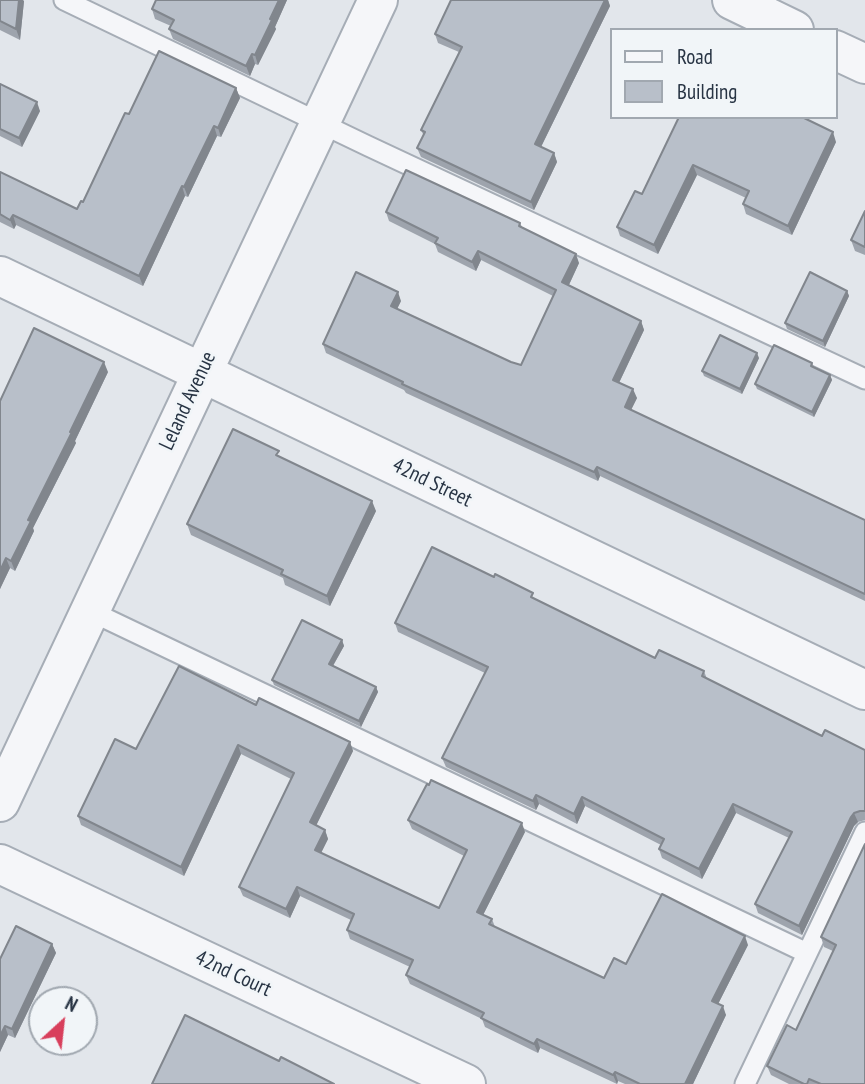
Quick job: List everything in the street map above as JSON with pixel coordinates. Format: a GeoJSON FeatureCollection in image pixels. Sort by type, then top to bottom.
{"type":"FeatureCollection","features":[{"type":"Feature","properties":{"kind":"street","name":"Leland Avenue"},"geometry":{"type":"LineString","coordinates":[[0,802],[378,0]]}},
{"type":"Feature","properties":{"kind":"street"},"geometry":{"type":"LineString","coordinates":[[732,0],[790,28]]}},
{"type":"Feature","properties":{"kind":"street"},"geometry":{"type":"LineString","coordinates":[[837,51],[865,64]]}},
{"type":"Feature","properties":{"kind":"street","name":"42nd Street"},"geometry":{"type":"LineString","coordinates":[[0,276],[865,690]]}},
{"type":"Feature","properties":{"kind":"street","name":"42nd Court"},"geometry":{"type":"LineString","coordinates":[[0,864],[466,1084]]}},
{"type":"Feature","properties":{"kind":"lane"},"geometry":{"type":"LineString","coordinates":[[64,0],[865,379]]}},
{"type":"Feature","properties":{"kind":"lane"},"geometry":{"type":"LineString","coordinates":[[90,611],[807,954]]}},
{"type":"Feature","properties":{"kind":"lane"},"geometry":{"type":"LineString","coordinates":[[745,1084],[865,832]]}},
{"type":"Feature","properties":{"kind":"building"},"geometry":{"type":"Polygon","coordinates":[[[0,0],[19,0],[16,29],[0,21],[0,0]]]}},
{"type":"Feature","properties":{"kind":"building"},"geometry":{"type":"Polygon","coordinates":[[[156,0],[279,0],[255,55],[252,54],[246,66],[169,29],[174,20],[152,9],[156,0]]]}},
{"type":"Feature","properties":{"kind":"building"},"geometry":{"type":"Polygon","coordinates":[[[451,0],[605,0],[535,144],[554,153],[531,202],[417,148],[425,132],[421,130],[462,47],[435,34],[451,0]]]}},
{"type":"Feature","properties":{"kind":"building"},"geometry":{"type":"Polygon","coordinates":[[[159,51],[236,88],[218,128],[214,126],[184,187],[182,186],[139,276],[13,215],[10,220],[0,214],[0,172],[77,209],[81,201],[83,202],[125,113],[129,114],[159,51]]]}},
{"type":"Feature","properties":{"kind":"building"},"geometry":{"type":"Polygon","coordinates":[[[0,84],[37,102],[19,138],[0,129],[0,84]]]}},
{"type":"Feature","properties":{"kind":"building"},"geometry":{"type":"Polygon","coordinates":[[[678,119],[806,119],[833,132],[788,226],[743,204],[749,191],[693,165],[654,245],[617,227],[635,191],[642,194],[678,119]]]}},
{"type":"Feature","properties":{"kind":"building"},"geometry":{"type":"Polygon","coordinates":[[[406,170],[520,223],[519,226],[576,254],[562,282],[641,321],[613,380],[633,389],[625,407],[865,520],[865,594],[597,467],[594,472],[402,384],[403,382],[323,344],[356,272],[398,292],[391,306],[521,365],[556,290],[478,251],[472,262],[435,243],[438,238],[386,212],[406,170]]]}},
{"type":"Feature","properties":{"kind":"building"},"geometry":{"type":"Polygon","coordinates":[[[865,211],[865,247],[851,240],[865,211]]]}},
{"type":"Feature","properties":{"kind":"building"},"geometry":{"type":"Polygon","coordinates":[[[810,272],[847,291],[823,341],[785,323],[810,272]]]}},
{"type":"Feature","properties":{"kind":"building"},"geometry":{"type":"Polygon","coordinates":[[[34,328],[104,362],[28,520],[31,521],[11,561],[6,558],[0,571],[0,401],[34,328]]]}},
{"type":"Feature","properties":{"kind":"building"},"geometry":{"type":"Polygon","coordinates":[[[720,335],[757,353],[740,389],[702,371],[720,335]]]}},
{"type":"Feature","properties":{"kind":"building"},"geometry":{"type":"Polygon","coordinates":[[[774,345],[830,375],[812,412],[755,384],[774,345]]]}},
{"type":"Feature","properties":{"kind":"building"},"geometry":{"type":"Polygon","coordinates":[[[233,429],[279,451],[276,455],[372,501],[327,596],[281,574],[283,570],[187,524],[233,429]]]}},
{"type":"Feature","properties":{"kind":"building"},"geometry":{"type":"Polygon","coordinates":[[[432,547],[494,577],[495,574],[533,593],[531,597],[655,658],[659,650],[704,671],[702,676],[822,736],[825,730],[865,750],[865,811],[854,813],[851,817],[799,926],[755,904],[792,832],[733,804],[699,869],[659,849],[664,839],[582,797],[574,814],[536,795],[533,801],[442,758],[488,667],[395,623],[432,547]]]}},
{"type":"Feature","properties":{"kind":"building"},"geometry":{"type":"Polygon","coordinates":[[[302,620],[342,640],[329,664],[376,687],[359,721],[272,680],[302,620]]]}},
{"type":"Feature","properties":{"kind":"building"},"geometry":{"type":"Polygon","coordinates":[[[179,666],[256,705],[259,698],[350,742],[310,822],[325,830],[315,850],[439,908],[467,850],[408,820],[431,780],[522,823],[477,912],[492,919],[489,924],[604,978],[614,958],[626,964],[662,894],[745,936],[712,1001],[723,1006],[685,1084],[640,1084],[615,1072],[613,1075],[537,1039],[534,1044],[481,1018],[484,1013],[406,975],[413,960],[347,930],[354,914],[297,887],[286,909],[239,887],[294,773],[238,745],[181,867],[78,816],[115,739],[136,749],[179,666]]]}},
{"type":"Feature","properties":{"kind":"building"},"geometry":{"type":"Polygon","coordinates":[[[865,844],[865,1084],[821,1084],[809,1079],[807,1084],[804,1084],[767,1066],[787,1025],[796,1030],[836,945],[821,937],[865,844]]]}},
{"type":"Feature","properties":{"kind":"building"},"geometry":{"type":"Polygon","coordinates":[[[16,926],[52,944],[32,986],[28,986],[28,995],[12,1029],[5,1026],[0,1036],[0,959],[16,926]]]}},
{"type":"Feature","properties":{"kind":"building"},"geometry":{"type":"Polygon","coordinates":[[[185,1015],[279,1061],[281,1057],[334,1084],[152,1084],[185,1015]]]}}]}
